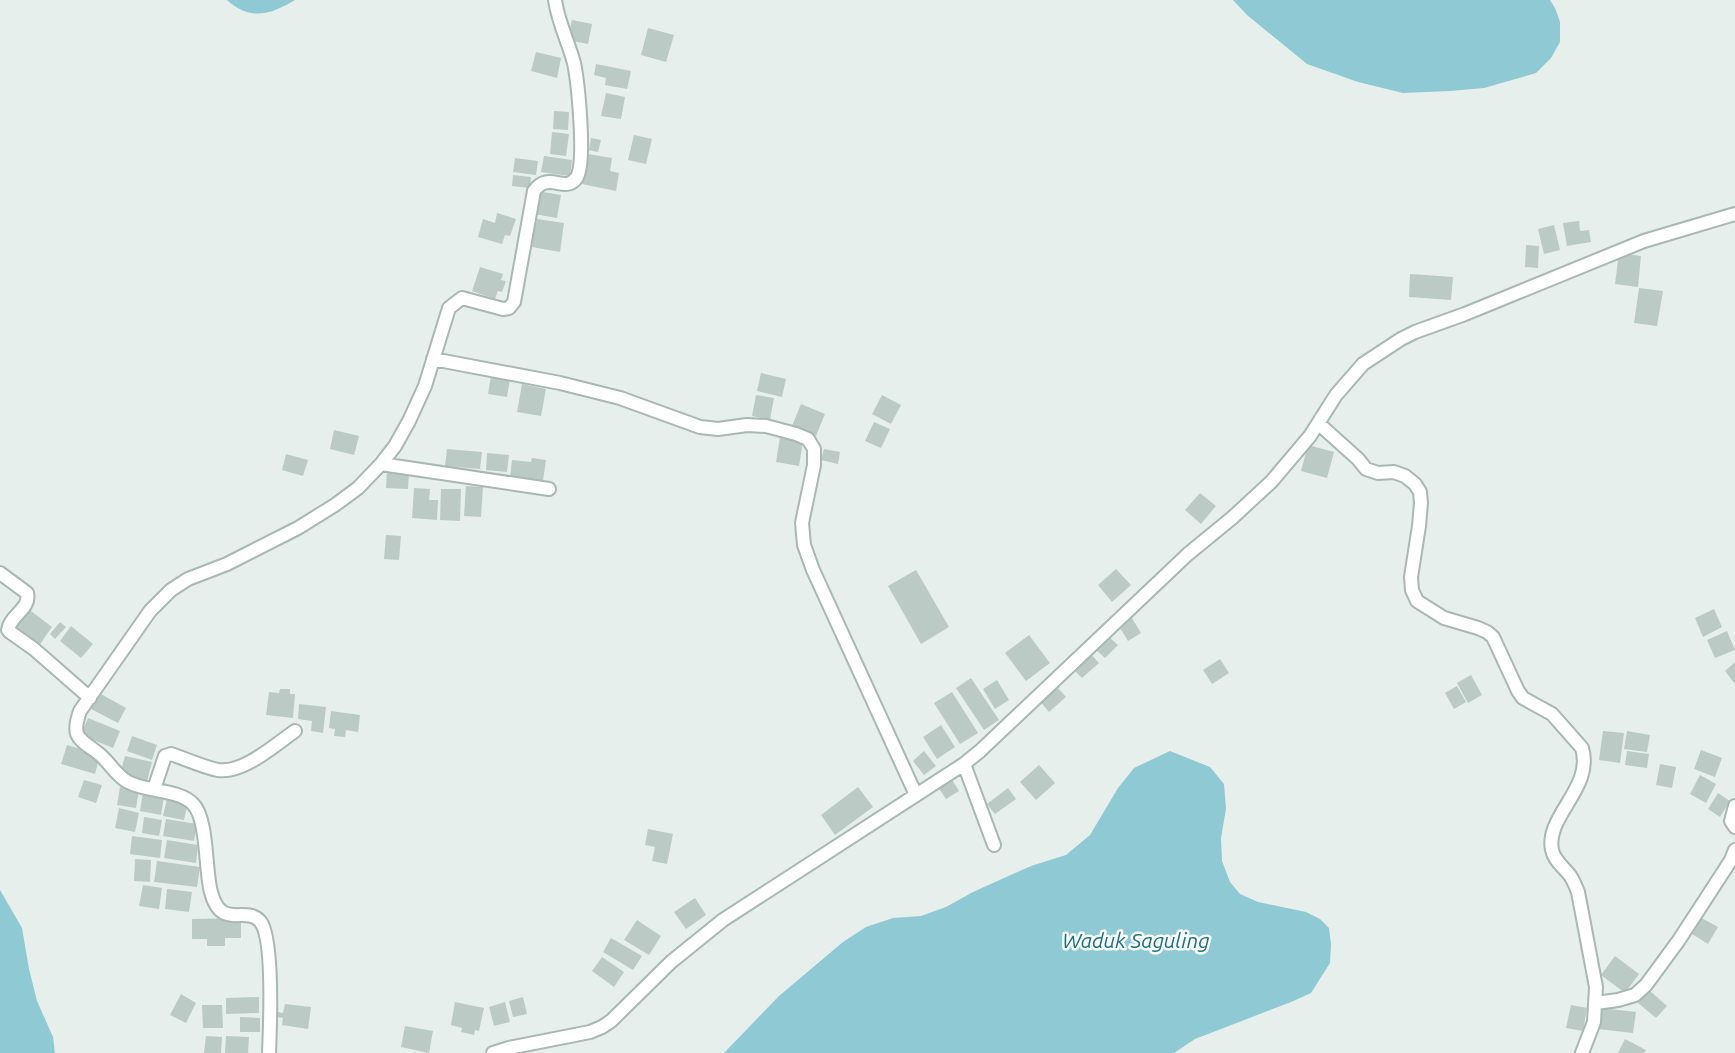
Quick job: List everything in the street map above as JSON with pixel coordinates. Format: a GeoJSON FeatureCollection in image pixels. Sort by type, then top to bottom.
{"type":"FeatureCollection","features":[{"type":"Feature","properties":{"kind":"street"},"geometry":{"type":"LineString","coordinates":[[269,1053],[270,962],[262,923],[256,918],[223,913],[217,907],[210,891],[206,849],[198,811],[191,802],[181,797],[128,782],[118,775],[101,754],[81,742],[76,734],[75,724],[80,711],[150,611],[171,590],[188,579],[226,564],[317,516],[358,488],[381,464],[409,422],[425,386],[450,308],[456,302],[468,298],[503,309],[509,308],[514,302],[534,191],[539,184],[546,181],[571,183],[577,177],[581,163],[574,64],[557,15],[555,0]]}},
{"type":"Feature","properties":{"kind":"street"},"geometry":{"type":"LineString","coordinates":[[493,1053],[602,1027],[671,962],[723,920],[981,751],[1188,554],[1271,482],[1319,424],[1336,395],[1363,364],[1415,332],[1644,241],[1735,214]]}},
{"type":"Feature","properties":{"kind":"street"},"geometry":{"type":"LineString","coordinates":[[433,359],[561,383],[620,398],[700,426],[718,429],[747,425],[766,426],[808,439],[814,450],[814,465],[802,523],[804,545],[916,794]]}},
{"type":"Feature","properties":{"kind":"street"},"geometry":{"type":"LineString","coordinates":[[1319,424],[1366,469],[1378,473],[1394,472],[1405,475],[1415,484],[1421,503],[1410,577],[1417,601],[1444,618],[1488,632],[1523,698],[1552,714],[1585,755],[1583,773],[1557,823],[1551,848],[1553,856],[1571,878],[1578,892],[1596,987],[1594,1022],[1582,1053]]}},
{"type":"Feature","properties":{"kind":"street"},"geometry":{"type":"LineString","coordinates":[[381,464],[549,489]]}},
{"type":"Feature","properties":{"kind":"street"},"geometry":{"type":"LineString","coordinates":[[0,573],[27,593],[29,599],[10,623],[8,630],[90,698]]}},
{"type":"Feature","properties":{"kind":"street"},"geometry":{"type":"LineString","coordinates":[[154,789],[162,759],[168,755],[219,770],[231,769],[250,762],[295,731]]}},
{"type":"Feature","properties":{"kind":"street"},"geometry":{"type":"LineString","coordinates":[[964,764],[993,845]]}},
{"type":"Feature","properties":{"kind":"street"},"geometry":{"type":"LineString","coordinates":[[1735,806],[1731,821],[1735,827]]}},
{"type":"Feature","properties":{"kind":"street"},"geometry":{"type":"LineString","coordinates":[[1596,1003],[1635,995],[1646,985],[1679,940],[1735,850]]}},
{"type":"Feature","properties":{"kind":"water"},"geometry":{"type":"Polygon","coordinates":[[[227,0],[295,0],[260,14],[244,11],[227,0]]]}},
{"type":"Feature","properties":{"kind":"water"},"geometry":{"type":"Polygon","coordinates":[[[1233,0],[1550,0],[1560,22],[1560,42],[1551,58],[1536,73],[1484,88],[1403,93],[1358,82],[1307,64],[1247,15],[1233,0]]]}},
{"type":"Feature","properties":{"kind":"water","name":"Waduk Saguling"},"geometry":{"type":"Polygon","coordinates":[[[1170,751],[1210,767],[1224,784],[1226,809],[1221,838],[1222,861],[1230,882],[1240,894],[1258,902],[1306,912],[1320,919],[1329,928],[1330,963],[1311,993],[1195,1039],[1174,1053],[724,1053],[779,996],[843,942],[866,927],[893,918],[921,916],[946,907],[1031,866],[1066,855],[1090,835],[1118,788],[1134,768],[1170,751]]]}},
{"type":"Feature","properties":{"kind":"water"},"geometry":{"type":"Polygon","coordinates":[[[0,890],[22,928],[37,1001],[53,1037],[55,1053],[0,1053],[0,890]]]}},
{"type":"Feature","properties":{"kind":"building"},"geometry":{"type":"Polygon","coordinates":[[[572,20],[592,24],[588,44],[567,40],[572,20]]]}},
{"type":"Feature","properties":{"kind":"building"},"geometry":{"type":"Polygon","coordinates":[[[648,28],[674,35],[666,62],[641,55],[648,28]]]}},
{"type":"Feature","properties":{"kind":"building"},"geometry":{"type":"Polygon","coordinates":[[[536,52],[561,58],[557,78],[531,71],[536,52]]]}},
{"type":"Feature","properties":{"kind":"building"},"geometry":{"type":"Polygon","coordinates":[[[596,64],[631,71],[627,89],[605,85],[606,78],[594,75],[596,64]]]}},
{"type":"Feature","properties":{"kind":"building"},"geometry":{"type":"Polygon","coordinates":[[[606,93],[625,97],[621,119],[601,116],[606,93]]]}},
{"type":"Feature","properties":{"kind":"building"},"geometry":{"type":"Polygon","coordinates":[[[554,111],[569,112],[568,130],[553,129],[554,111]]]}},
{"type":"Feature","properties":{"kind":"building"},"geometry":{"type":"Polygon","coordinates":[[[552,132],[569,134],[566,156],[550,154],[552,132]]]}},
{"type":"Feature","properties":{"kind":"building"},"geometry":{"type":"Polygon","coordinates":[[[634,135],[652,139],[646,164],[628,160],[634,135]]]}},
{"type":"Feature","properties":{"kind":"building"},"geometry":{"type":"Polygon","coordinates":[[[591,138],[601,140],[598,152],[589,150],[591,138]]]}},
{"type":"Feature","properties":{"kind":"building"},"geometry":{"type":"Polygon","coordinates":[[[588,154],[612,158],[610,171],[619,173],[616,191],[582,184],[588,154]]]}},
{"type":"Feature","properties":{"kind":"building"},"geometry":{"type":"Polygon","coordinates":[[[544,156],[572,160],[570,176],[541,172],[544,156]]]}},
{"type":"Feature","properties":{"kind":"building"},"geometry":{"type":"Polygon","coordinates":[[[515,158],[538,161],[536,175],[513,172],[515,158]]]}},
{"type":"Feature","properties":{"kind":"building"},"geometry":{"type":"Polygon","coordinates":[[[513,175],[531,177],[530,188],[512,186],[513,175]]]}},
{"type":"Feature","properties":{"kind":"building"},"geometry":{"type":"Polygon","coordinates":[[[537,191],[561,195],[557,218],[534,214],[537,191]]]}},
{"type":"Feature","properties":{"kind":"building"},"geometry":{"type":"Polygon","coordinates":[[[497,213],[516,219],[510,236],[505,235],[502,244],[478,237],[483,219],[495,223],[497,213]]]}},
{"type":"Feature","properties":{"kind":"building"},"geometry":{"type":"Polygon","coordinates":[[[537,219],[564,223],[560,252],[532,247],[533,242],[528,241],[531,224],[536,225],[537,219]]]}},
{"type":"Feature","properties":{"kind":"building"},"geometry":{"type":"Polygon","coordinates":[[[1579,221],[1580,231],[1589,230],[1591,242],[1567,246],[1563,223],[1579,221]]]}},
{"type":"Feature","properties":{"kind":"building"},"geometry":{"type":"Polygon","coordinates":[[[1554,225],[1560,250],[1544,254],[1538,229],[1554,225]]]}},
{"type":"Feature","properties":{"kind":"building"},"geometry":{"type":"Polygon","coordinates":[[[1526,245],[1539,246],[1538,268],[1525,267],[1526,245]]]}},
{"type":"Feature","properties":{"kind":"building"},"geometry":{"type":"Polygon","coordinates":[[[1619,253],[1641,256],[1638,287],[1615,284],[1619,253]]]}},
{"type":"Feature","properties":{"kind":"building"},"geometry":{"type":"Polygon","coordinates":[[[480,267],[503,274],[501,280],[506,281],[502,292],[498,291],[495,299],[472,291],[480,267]]]}},
{"type":"Feature","properties":{"kind":"building"},"geometry":{"type":"Polygon","coordinates":[[[1410,274],[1453,277],[1451,300],[1409,297],[1410,274]]]}},
{"type":"Feature","properties":{"kind":"building"},"geometry":{"type":"Polygon","coordinates":[[[1639,288],[1663,291],[1657,326],[1634,323],[1639,288]]]}},
{"type":"Feature","properties":{"kind":"building"},"geometry":{"type":"Polygon","coordinates":[[[761,373],[786,379],[782,397],[757,391],[761,373]]]}},
{"type":"Feature","properties":{"kind":"building"},"geometry":{"type":"Polygon","coordinates":[[[491,376],[510,379],[507,397],[488,394],[491,376]]]}},
{"type":"Feature","properties":{"kind":"building"},"geometry":{"type":"Polygon","coordinates":[[[522,384],[546,389],[541,416],[517,412],[522,384]]]}},
{"type":"Feature","properties":{"kind":"building"},"geometry":{"type":"Polygon","coordinates":[[[756,395],[774,398],[770,420],[752,416],[756,395]]]}},
{"type":"Feature","properties":{"kind":"building"},"geometry":{"type":"Polygon","coordinates":[[[882,395],[901,405],[891,424],[872,414],[882,395]]]}},
{"type":"Feature","properties":{"kind":"building"},"geometry":{"type":"Polygon","coordinates":[[[801,404],[825,414],[816,436],[792,426],[801,404]]]}},
{"type":"Feature","properties":{"kind":"building"},"geometry":{"type":"Polygon","coordinates":[[[874,422],[890,429],[881,448],[865,441],[874,422]]]}},
{"type":"Feature","properties":{"kind":"building"},"geometry":{"type":"Polygon","coordinates":[[[334,430],[359,436],[354,455],[330,449],[334,430]]]}},
{"type":"Feature","properties":{"kind":"building"},"geometry":{"type":"Polygon","coordinates":[[[780,437],[803,441],[799,466],[776,462],[780,437]]]}},
{"type":"Feature","properties":{"kind":"building"},"geometry":{"type":"Polygon","coordinates":[[[1308,445],[1334,452],[1327,478],[1301,471],[1308,445]]]}},
{"type":"Feature","properties":{"kind":"building"},"geometry":{"type":"Polygon","coordinates":[[[447,449],[482,452],[480,469],[445,466],[447,449]]]}},
{"type":"Feature","properties":{"kind":"building"},"geometry":{"type":"Polygon","coordinates":[[[824,449],[840,452],[838,464],[821,460],[824,449]]]}},
{"type":"Feature","properties":{"kind":"building"},"geometry":{"type":"Polygon","coordinates":[[[487,453],[509,455],[507,472],[486,470],[487,453]]]}},
{"type":"Feature","properties":{"kind":"building"},"geometry":{"type":"Polygon","coordinates":[[[286,454],[308,460],[303,476],[282,470],[286,454]]]}},
{"type":"Feature","properties":{"kind":"building"},"geometry":{"type":"Polygon","coordinates":[[[532,458],[546,460],[543,481],[510,477],[512,460],[531,462],[532,458]]]}},
{"type":"Feature","properties":{"kind":"building"},"geometry":{"type":"Polygon","coordinates":[[[387,470],[409,472],[408,489],[386,488],[387,470]]]}},
{"type":"Feature","properties":{"kind":"building"},"geometry":{"type":"Polygon","coordinates":[[[466,486],[483,487],[481,517],[464,516],[466,486]]]}},
{"type":"Feature","properties":{"kind":"building"},"geometry":{"type":"Polygon","coordinates":[[[414,488],[430,489],[429,500],[438,500],[437,520],[412,518],[414,488]]]}},
{"type":"Feature","properties":{"kind":"building"},"geometry":{"type":"Polygon","coordinates":[[[441,489],[461,489],[460,521],[440,520],[441,489]]]}},
{"type":"Feature","properties":{"kind":"building"},"geometry":{"type":"Polygon","coordinates":[[[1200,493],[1216,506],[1201,524],[1185,510],[1200,493]]]}},
{"type":"Feature","properties":{"kind":"building"},"geometry":{"type":"Polygon","coordinates":[[[386,535],[401,536],[399,560],[384,559],[386,535]]]}},
{"type":"Feature","properties":{"kind":"building"},"geometry":{"type":"Polygon","coordinates":[[[1116,569],[1131,585],[1112,602],[1098,585],[1116,569]]]}},
{"type":"Feature","properties":{"kind":"building"},"geometry":{"type":"Polygon","coordinates":[[[916,570],[949,627],[921,644],[888,586],[916,570]]]}},
{"type":"Feature","properties":{"kind":"building"},"geometry":{"type":"Polygon","coordinates":[[[27,608],[52,627],[38,647],[12,628],[27,608]]]}},
{"type":"Feature","properties":{"kind":"building"},"geometry":{"type":"Polygon","coordinates":[[[1714,609],[1722,627],[1703,637],[1695,618],[1714,609]]]}},
{"type":"Feature","properties":{"kind":"building"},"geometry":{"type":"Polygon","coordinates":[[[1130,615],[1141,633],[1128,641],[1117,623],[1130,615]]]}},
{"type":"Feature","properties":{"kind":"building"},"geometry":{"type":"Polygon","coordinates":[[[60,622],[66,627],[55,639],[50,634],[60,622]]]}},
{"type":"Feature","properties":{"kind":"building"},"geometry":{"type":"Polygon","coordinates":[[[71,626],[93,644],[81,658],[60,641],[71,626]]]}},
{"type":"Feature","properties":{"kind":"building"},"geometry":{"type":"Polygon","coordinates":[[[1727,631],[1735,650],[1715,658],[1707,640],[1727,631]]]}},
{"type":"Feature","properties":{"kind":"building"},"geometry":{"type":"Polygon","coordinates":[[[1029,635],[1050,663],[1026,681],[1005,653],[1029,635]]]}},
{"type":"Feature","properties":{"kind":"building"},"geometry":{"type":"Polygon","coordinates":[[[1107,635],[1118,645],[1105,658],[1094,648],[1107,635]]]}},
{"type":"Feature","properties":{"kind":"building"},"geometry":{"type":"Polygon","coordinates":[[[1088,651],[1099,663],[1082,678],[1071,667],[1088,651]]]}},
{"type":"Feature","properties":{"kind":"building"},"geometry":{"type":"Polygon","coordinates":[[[1220,659],[1229,673],[1212,684],[1203,670],[1220,659]]]}},
{"type":"Feature","properties":{"kind":"building"},"geometry":{"type":"Polygon","coordinates":[[[1735,662],[1735,684],[1725,671],[1735,662]]]}},
{"type":"Feature","properties":{"kind":"building"},"geometry":{"type":"Polygon","coordinates":[[[1471,675],[1482,695],[1468,703],[1457,683],[1471,675]]]}},
{"type":"Feature","properties":{"kind":"building"},"geometry":{"type":"Polygon","coordinates":[[[971,678],[999,720],[984,730],[956,688],[971,678]]]}},
{"type":"Feature","properties":{"kind":"building"},"geometry":{"type":"Polygon","coordinates":[[[997,680],[1009,700],[995,709],[983,689],[997,680]]]}},
{"type":"Feature","properties":{"kind":"building"},"geometry":{"type":"Polygon","coordinates":[[[1056,686],[1066,697],[1049,712],[1039,700],[1056,686]]]}},
{"type":"Feature","properties":{"kind":"building"},"geometry":{"type":"Polygon","coordinates":[[[1457,686],[1466,702],[1454,709],[1445,693],[1457,686]]]}},
{"type":"Feature","properties":{"kind":"building"},"geometry":{"type":"Polygon","coordinates":[[[280,689],[290,689],[290,694],[295,694],[293,718],[266,715],[269,692],[279,693],[280,689]]]}},
{"type":"Feature","properties":{"kind":"building"},"geometry":{"type":"Polygon","coordinates":[[[952,692],[978,733],[960,744],[934,703],[952,692]]]}},
{"type":"Feature","properties":{"kind":"building"},"geometry":{"type":"Polygon","coordinates":[[[99,693],[126,708],[118,723],[91,709],[99,693]]]}},
{"type":"Feature","properties":{"kind":"building"},"geometry":{"type":"Polygon","coordinates":[[[299,704],[326,707],[323,733],[311,731],[312,721],[298,719],[299,704]]]}},
{"type":"Feature","properties":{"kind":"building"},"geometry":{"type":"Polygon","coordinates":[[[331,711],[360,715],[358,732],[346,730],[345,737],[334,736],[335,729],[329,728],[331,711]]]}},
{"type":"Feature","properties":{"kind":"building"},"geometry":{"type":"Polygon","coordinates":[[[88,718],[120,731],[113,748],[81,735],[88,718]]]}},
{"type":"Feature","properties":{"kind":"building"},"geometry":{"type":"Polygon","coordinates":[[[941,725],[955,747],[937,759],[923,737],[941,725]]]}},
{"type":"Feature","properties":{"kind":"building"},"geometry":{"type":"Polygon","coordinates":[[[1603,731],[1624,733],[1620,763],[1599,760],[1603,731]]]}},
{"type":"Feature","properties":{"kind":"building"},"geometry":{"type":"Polygon","coordinates":[[[1627,731],[1650,735],[1647,752],[1624,749],[1627,731]]]}},
{"type":"Feature","properties":{"kind":"building"},"geometry":{"type":"Polygon","coordinates":[[[132,736],[157,745],[152,760],[127,751],[132,736]]]}},
{"type":"Feature","properties":{"kind":"building"},"geometry":{"type":"Polygon","coordinates":[[[67,745],[100,755],[95,774],[61,764],[67,745]]]}},
{"type":"Feature","properties":{"kind":"building"},"geometry":{"type":"Polygon","coordinates":[[[1701,750],[1722,758],[1715,777],[1694,769],[1701,750]]]}},
{"type":"Feature","properties":{"kind":"building"},"geometry":{"type":"Polygon","coordinates":[[[924,751],[936,766],[924,775],[913,761],[924,751]]]}},
{"type":"Feature","properties":{"kind":"building"},"geometry":{"type":"Polygon","coordinates":[[[1627,751],[1649,754],[1647,768],[1625,765],[1627,751]]]}},
{"type":"Feature","properties":{"kind":"building"},"geometry":{"type":"Polygon","coordinates":[[[125,756],[152,762],[147,781],[120,774],[125,756]]]}},
{"type":"Feature","properties":{"kind":"building"},"geometry":{"type":"Polygon","coordinates":[[[1660,764],[1676,767],[1672,788],[1656,785],[1660,764]]]}},
{"type":"Feature","properties":{"kind":"building"},"geometry":{"type":"Polygon","coordinates":[[[1039,765],[1055,783],[1036,800],[1020,782],[1039,765]]]}},
{"type":"Feature","properties":{"kind":"building"},"geometry":{"type":"Polygon","coordinates":[[[1700,775],[1716,784],[1706,803],[1690,794],[1700,775]]]}},
{"type":"Feature","properties":{"kind":"building"},"geometry":{"type":"Polygon","coordinates":[[[951,778],[959,791],[946,799],[938,787],[951,778]]]}},
{"type":"Feature","properties":{"kind":"building"},"geometry":{"type":"Polygon","coordinates":[[[84,780],[102,785],[96,803],[78,797],[84,780]]]}},
{"type":"Feature","properties":{"kind":"building"},"geometry":{"type":"Polygon","coordinates":[[[120,787],[139,790],[136,808],[117,805],[120,787]]]}},
{"type":"Feature","properties":{"kind":"building"},"geometry":{"type":"Polygon","coordinates":[[[858,787],[873,807],[835,835],[821,815],[858,787]]]}},
{"type":"Feature","properties":{"kind":"building"},"geometry":{"type":"Polygon","coordinates":[[[1008,788],[1016,799],[995,814],[987,804],[1008,788]]]}},
{"type":"Feature","properties":{"kind":"building"},"geometry":{"type":"Polygon","coordinates":[[[143,792],[164,796],[161,815],[140,811],[143,792]]]}},
{"type":"Feature","properties":{"kind":"building"},"geometry":{"type":"Polygon","coordinates":[[[1718,793],[1730,801],[1720,817],[1708,809],[1718,793]]]}},
{"type":"Feature","properties":{"kind":"building"},"geometry":{"type":"Polygon","coordinates":[[[167,799],[188,803],[184,820],[163,816],[167,799]]]}},
{"type":"Feature","properties":{"kind":"building"},"geometry":{"type":"Polygon","coordinates":[[[119,808],[139,813],[135,832],[115,828],[119,808]]]}},
{"type":"Feature","properties":{"kind":"building"},"geometry":{"type":"Polygon","coordinates":[[[144,817],[162,820],[159,836],[142,833],[144,817]]]}},
{"type":"Feature","properties":{"kind":"building"},"geometry":{"type":"Polygon","coordinates":[[[166,819],[197,824],[194,841],[163,836],[166,819]]]}},
{"type":"Feature","properties":{"kind":"building"},"geometry":{"type":"Polygon","coordinates":[[[648,829],[673,834],[667,864],[652,861],[655,847],[645,845],[648,829]]]}},
{"type":"Feature","properties":{"kind":"building"},"geometry":{"type":"Polygon","coordinates":[[[132,836],[162,840],[160,858],[130,854],[132,836]]]}},
{"type":"Feature","properties":{"kind":"building"},"geometry":{"type":"Polygon","coordinates":[[[167,840],[198,845],[196,863],[164,858],[167,840]]]}},
{"type":"Feature","properties":{"kind":"building"},"geometry":{"type":"Polygon","coordinates":[[[135,859],[151,860],[150,882],[134,881],[135,859]]]}},
{"type":"Feature","properties":{"kind":"building"},"geometry":{"type":"Polygon","coordinates":[[[157,861],[200,867],[197,887],[154,882],[157,861]]]}},
{"type":"Feature","properties":{"kind":"building"},"geometry":{"type":"Polygon","coordinates":[[[143,885],[162,888],[159,909],[139,906],[143,885]]]}},
{"type":"Feature","properties":{"kind":"building"},"geometry":{"type":"Polygon","coordinates":[[[167,889],[192,892],[189,912],[165,909],[167,889]]]}},
{"type":"Feature","properties":{"kind":"building"},"geometry":{"type":"Polygon","coordinates":[[[695,898],[706,915],[686,929],[674,912],[695,898]]]}},
{"type":"Feature","properties":{"kind":"building"},"geometry":{"type":"Polygon","coordinates":[[[1698,916],[1718,927],[1708,944],[1689,932],[1698,916]]]}},
{"type":"Feature","properties":{"kind":"building"},"geometry":{"type":"Polygon","coordinates":[[[241,918],[241,938],[225,938],[225,946],[207,946],[207,939],[192,939],[192,919],[241,918]]]}},
{"type":"Feature","properties":{"kind":"building"},"geometry":{"type":"Polygon","coordinates":[[[637,920],[661,936],[649,955],[624,940],[637,920]]]}},
{"type":"Feature","properties":{"kind":"building"},"geometry":{"type":"Polygon","coordinates":[[[611,938],[642,956],[633,970],[603,952],[611,938]]]}},
{"type":"Feature","properties":{"kind":"building"},"geometry":{"type":"Polygon","coordinates":[[[1615,956],[1639,974],[1625,993],[1601,975],[1615,956]]]}},
{"type":"Feature","properties":{"kind":"building"},"geometry":{"type":"Polygon","coordinates":[[[602,957],[624,972],[614,987],[592,971],[602,957]]]}},
{"type":"Feature","properties":{"kind":"building"},"geometry":{"type":"Polygon","coordinates":[[[1649,990],[1667,1006],[1656,1018],[1637,1002],[1649,990]]]}},
{"type":"Feature","properties":{"kind":"building"},"geometry":{"type":"Polygon","coordinates":[[[181,994],[196,1003],[186,1023],[170,1015],[181,994]]]}},
{"type":"Feature","properties":{"kind":"building"},"geometry":{"type":"Polygon","coordinates":[[[259,997],[259,1013],[226,1014],[226,998],[259,997]]]}},
{"type":"Feature","properties":{"kind":"building"},"geometry":{"type":"Polygon","coordinates":[[[523,997],[527,1014],[513,1017],[509,1001],[523,997]]]}},
{"type":"Feature","properties":{"kind":"building"},"geometry":{"type":"Polygon","coordinates":[[[455,1002],[484,1008],[479,1031],[475,1030],[474,1035],[461,1032],[462,1028],[451,1025],[455,1002]]]}},
{"type":"Feature","properties":{"kind":"building"},"geometry":{"type":"Polygon","coordinates":[[[505,1002],[510,1022],[494,1026],[489,1007],[505,1002]]]}},
{"type":"Feature","properties":{"kind":"building"},"geometry":{"type":"Polygon","coordinates":[[[285,1004],[311,1007],[308,1029],[282,1025],[283,1018],[277,1017],[278,1012],[283,1013],[285,1004]]]}},
{"type":"Feature","properties":{"kind":"building"},"geometry":{"type":"Polygon","coordinates":[[[202,1005],[222,1005],[223,1028],[203,1028],[202,1005]]]}},
{"type":"Feature","properties":{"kind":"building"},"geometry":{"type":"Polygon","coordinates":[[[1571,1005],[1587,1008],[1583,1031],[1566,1028],[1571,1005]]]}},
{"type":"Feature","properties":{"kind":"building"},"geometry":{"type":"Polygon","coordinates":[[[1601,1008],[1636,1012],[1633,1033],[1598,1029],[1601,1008]]]}},
{"type":"Feature","properties":{"kind":"building"},"geometry":{"type":"Polygon","coordinates":[[[240,1017],[260,1018],[260,1032],[240,1032],[240,1017]]]}},
{"type":"Feature","properties":{"kind":"building"},"geometry":{"type":"Polygon","coordinates":[[[405,1026],[433,1031],[429,1053],[401,1047],[405,1026]]]}},
{"type":"Feature","properties":{"kind":"building"},"geometry":{"type":"Polygon","coordinates":[[[206,1036],[222,1037],[221,1053],[204,1053],[206,1036]]]}},
{"type":"Feature","properties":{"kind":"building"},"geometry":{"type":"Polygon","coordinates":[[[226,1036],[249,1037],[248,1053],[225,1053],[226,1036]]]}},
{"type":"Feature","properties":{"kind":"building"},"geometry":{"type":"Polygon","coordinates":[[[1625,1039],[1646,1050],[1644,1053],[1618,1053],[1625,1039]]]}}]}
